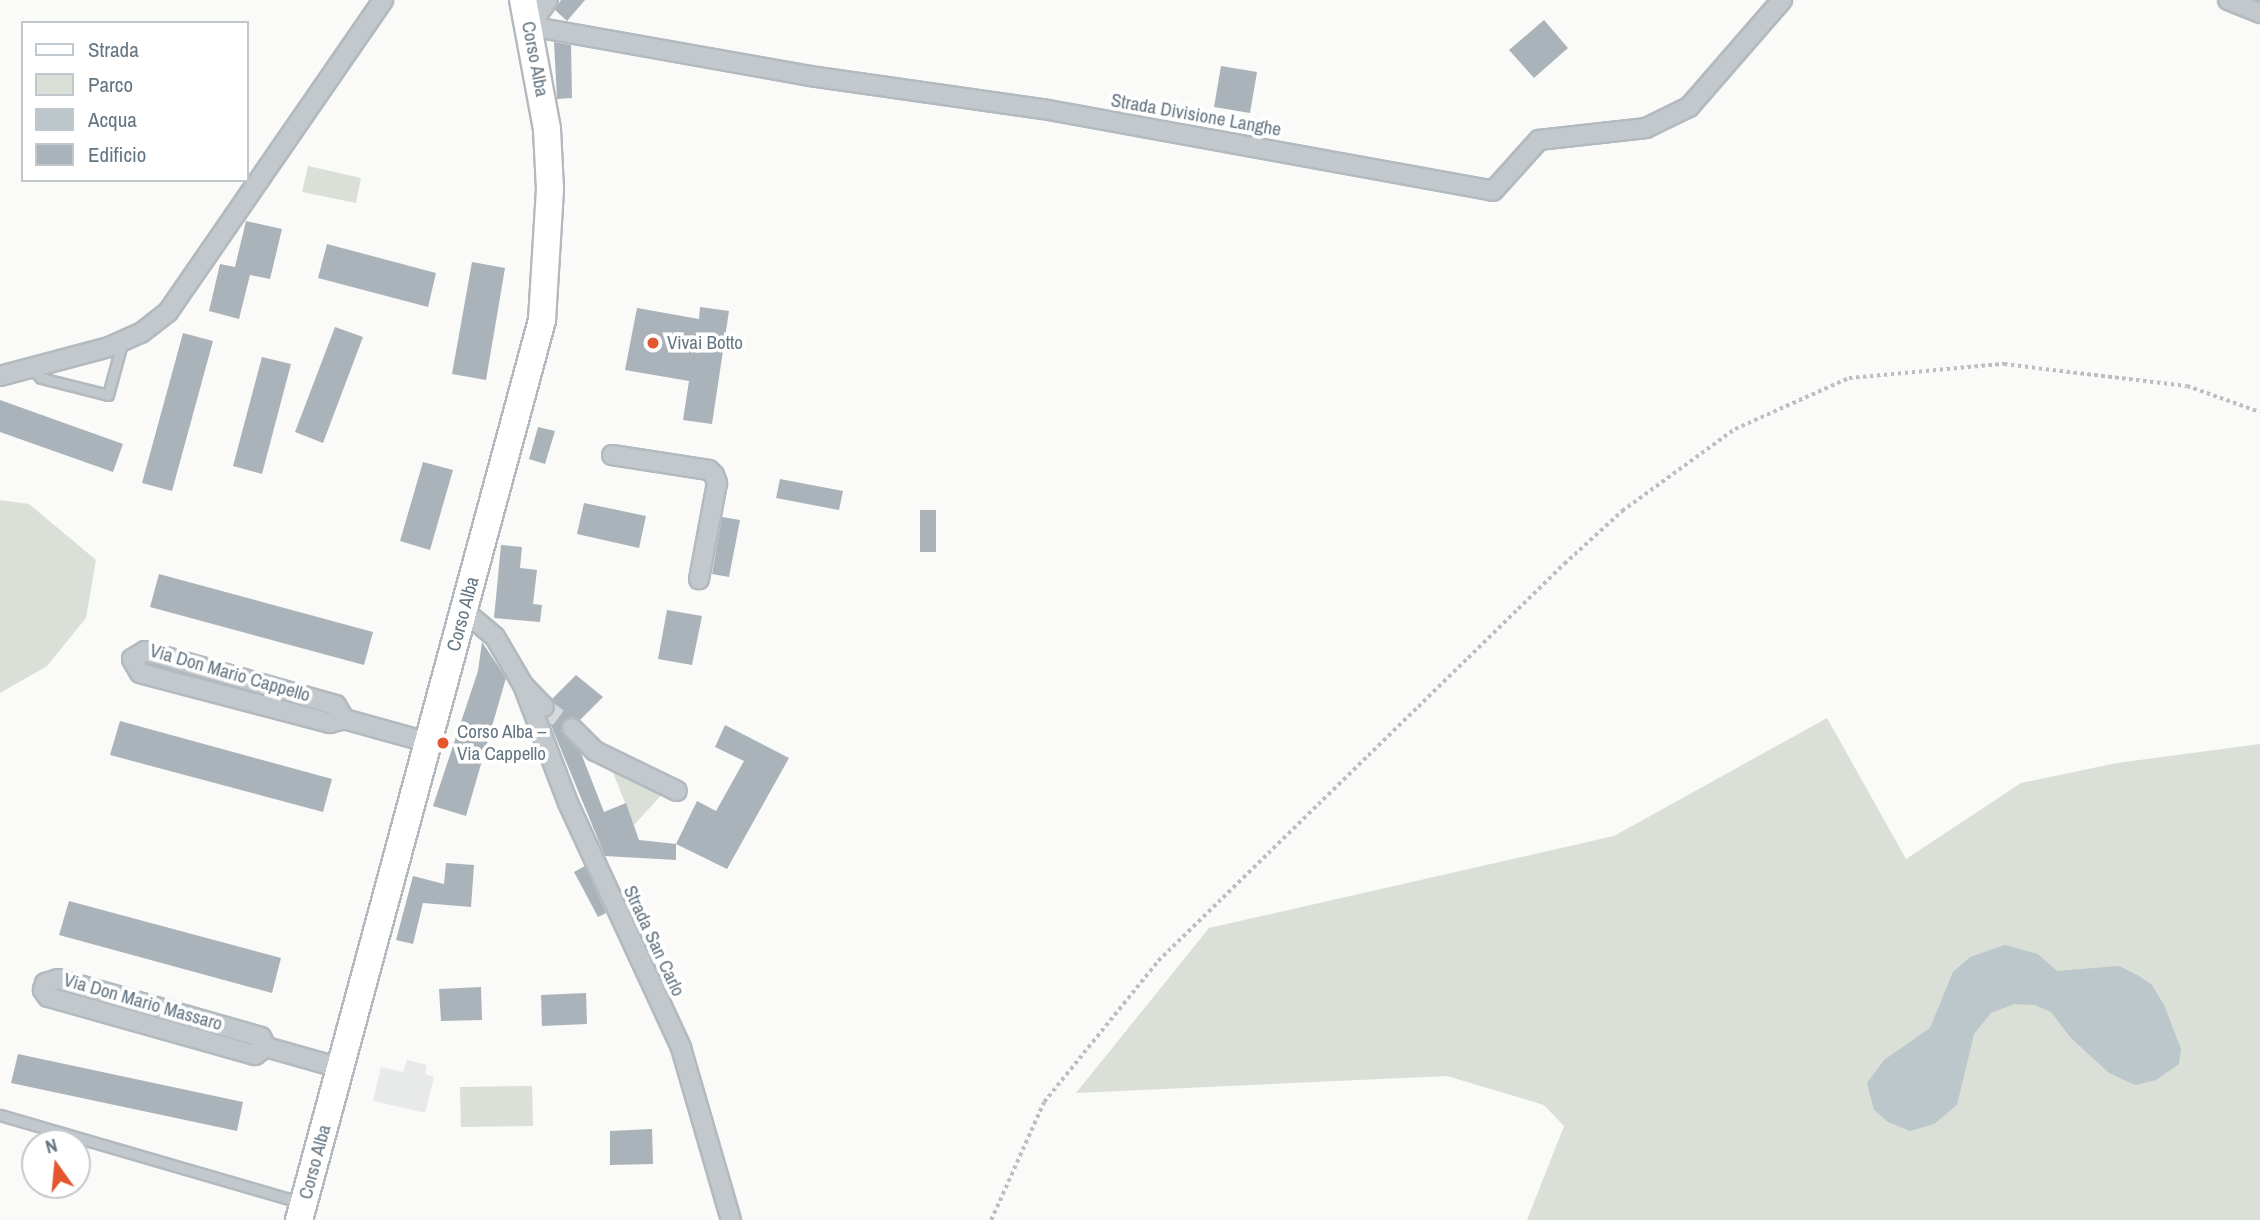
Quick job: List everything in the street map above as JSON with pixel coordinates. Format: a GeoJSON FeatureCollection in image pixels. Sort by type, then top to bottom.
{"type":"FeatureCollection","features":[{"type":"Feature","properties":{"kind":"street"},"geometry":{"type":"LineString","coordinates":[[0,376],[122,341],[168,312],[383,0]]}},
{"type":"Feature","properties":{"kind":"street","name":"Corso Alba"},"geometry":{"type":"LineString","coordinates":[[301,1212],[542,320],[550,190],[547,129],[530,26],[523,0]]}},
{"type":"Feature","properties":{"kind":"street"},"geometry":{"type":"LineString","coordinates":[[530,26],[548,0]]}},
{"type":"Feature","properties":{"kind":"street","name":"Strada Divisione Langhe"},"geometry":{"type":"LineString","coordinates":[[530,26],[810,76],[1043,109],[1493,191],[1538,140],[1646,128],[1689,107],[1782,0]]}},
{"type":"Feature","properties":{"kind":"street"},"geometry":{"type":"LineString","coordinates":[[2228,0],[2260,13]]}},
{"type":"Feature","properties":{"kind":"street"},"geometry":{"type":"LineString","coordinates":[[612,455],[709,470],[714,475],[717,483],[699,579]]}},
{"type":"Feature","properties":{"kind":"street","name":"Strada San Carlo"},"geometry":{"type":"LineString","coordinates":[[464,611],[495,637],[523,684],[568,803],[681,1048],[731,1220]]}},
{"type":"Feature","properties":{"kind":"street","name":"Via Don Mario Cappello"},"geometry":{"type":"LineString","coordinates":[[344,719],[336,705],[145,651],[132,659],[140,673],[330,723],[344,719],[427,743]]}},
{"type":"Feature","properties":{"kind":"street","name":"Strada San Carlo"},"geometry":{"type":"LineString","coordinates":[[523,684],[544,707]]}},
{"type":"Feature","properties":{"kind":"street"},"geometry":{"type":"LineString","coordinates":[[572,728],[595,751],[677,792]]}},
{"type":"Feature","properties":{"kind":"street","name":"Via Don Mario Massaro"},"geometry":{"type":"LineString","coordinates":[[266,1047],[255,1055],[48,997],[43,990],[45,983],[58,978],[261,1037],[266,1047],[340,1068]]}},
{"type":"Feature","properties":{"kind":"lane"},"geometry":{"type":"LineString","coordinates":[[32,368],[41,378],[108,395],[122,341]]}},
{"type":"Feature","properties":{"kind":"lane"},"geometry":{"type":"LineString","coordinates":[[0,1115],[301,1212]]}},
{"type":"Feature","properties":{"kind":"path"},"geometry":{"type":"LineString","coordinates":[[991,1220],[1044,1102],[1158,961],[1564,564],[1622,511],[1735,429],[1849,378],[2004,364],[2187,386],[2260,412]]}},
{"type":"Feature","properties":{"kind":"shaded area"},"geometry":{"type":"Polygon","coordinates":[[[407,1060],[427,1065],[425,1074],[434,1077],[425,1113],[373,1101],[381,1067],[403,1072],[407,1060]]]}},
{"type":"Feature","properties":{"kind":"green space"},"geometry":{"type":"Polygon","coordinates":[[[308,166],[361,178],[356,203],[302,192],[308,166]]]}},
{"type":"Feature","properties":{"kind":"green space"},"geometry":{"type":"Polygon","coordinates":[[[0,500],[29,504],[96,560],[86,618],[47,666],[0,693],[0,500]]]}},
{"type":"Feature","properties":{"kind":"green space"},"geometry":{"type":"Polygon","coordinates":[[[1827,718],[1906,859],[2021,783],[2117,763],[2260,744],[2260,1220],[1527,1220],[1564,1126],[1544,1105],[1447,1076],[1076,1093],[1209,928],[1614,836],[1827,718]]]}},
{"type":"Feature","properties":{"kind":"green space"},"geometry":{"type":"Polygon","coordinates":[[[611,768],[665,791],[634,825],[611,768]]]}},
{"type":"Feature","properties":{"kind":"green space"},"geometry":{"type":"Polygon","coordinates":[[[532,1086],[533,1126],[461,1127],[460,1087],[532,1086]]]}},
{"type":"Feature","properties":{"kind":"water"},"geometry":{"type":"Polygon","coordinates":[[[2005,945],[2038,954],[2057,971],[2119,966],[2139,976],[2152,985],[2164,1005],[2181,1049],[2179,1064],[2156,1080],[2135,1085],[2109,1073],[2070,1037],[2051,1012],[2035,1005],[2014,1004],[1991,1013],[1974,1034],[1957,1105],[1934,1124],[1910,1131],[1888,1122],[1874,1110],[1867,1083],[1884,1060],[1930,1028],[1953,972],[1970,957],[2005,945]]]}},
{"type":"Feature","properties":{"kind":"building"},"geometry":{"type":"Polygon","coordinates":[[[561,0],[585,0],[567,21],[555,10],[561,0]]]}},
{"type":"Feature","properties":{"kind":"building"},"geometry":{"type":"Polygon","coordinates":[[[1544,20],[1568,48],[1534,78],[1509,50],[1544,20]]]}},
{"type":"Feature","properties":{"kind":"building"},"geometry":{"type":"Polygon","coordinates":[[[554,42],[571,45],[572,98],[557,99],[554,42]]]}},
{"type":"Feature","properties":{"kind":"building"},"geometry":{"type":"Polygon","coordinates":[[[1221,66],[1257,72],[1250,113],[1214,107],[1221,66]]]}},
{"type":"Feature","properties":{"kind":"building"},"geometry":{"type":"Polygon","coordinates":[[[246,221],[282,229],[270,279],[250,275],[239,319],[209,311],[220,264],[235,267],[246,221]]]}},
{"type":"Feature","properties":{"kind":"building"},"geometry":{"type":"Polygon","coordinates":[[[327,244],[436,273],[428,307],[318,278],[327,244]]]}},
{"type":"Feature","properties":{"kind":"building"},"geometry":{"type":"Polygon","coordinates":[[[472,262],[505,268],[486,380],[452,374],[472,262]]]}},
{"type":"Feature","properties":{"kind":"building"},"geometry":{"type":"Polygon","coordinates":[[[700,307],[729,311],[712,424],[683,420],[689,381],[625,370],[637,308],[699,319],[700,307]]]}},
{"type":"Feature","properties":{"kind":"building"},"geometry":{"type":"Polygon","coordinates":[[[335,327],[363,337],[323,443],[295,432],[335,327]]]}},
{"type":"Feature","properties":{"kind":"building"},"geometry":{"type":"Polygon","coordinates":[[[183,333],[213,341],[172,491],[142,483],[183,333]]]}},
{"type":"Feature","properties":{"kind":"building"},"geometry":{"type":"Polygon","coordinates":[[[262,357],[291,364],[262,474],[233,466],[262,357]]]}},
{"type":"Feature","properties":{"kind":"building"},"geometry":{"type":"Polygon","coordinates":[[[0,400],[123,444],[113,472],[0,432],[0,400]]]}},
{"type":"Feature","properties":{"kind":"building"},"geometry":{"type":"Polygon","coordinates":[[[538,427],[555,431],[545,464],[529,459],[538,427]]]}},
{"type":"Feature","properties":{"kind":"building"},"geometry":{"type":"Polygon","coordinates":[[[423,462],[453,470],[430,550],[400,541],[423,462]]]}},
{"type":"Feature","properties":{"kind":"building"},"geometry":{"type":"Polygon","coordinates":[[[780,479],[843,491],[839,510],[776,498],[780,479]]]}},
{"type":"Feature","properties":{"kind":"building"},"geometry":{"type":"Polygon","coordinates":[[[584,503],[646,516],[639,548],[577,534],[584,503]]]}},
{"type":"Feature","properties":{"kind":"building"},"geometry":{"type":"Polygon","coordinates":[[[920,510],[936,510],[936,552],[920,552],[920,510]]]}},
{"type":"Feature","properties":{"kind":"building"},"geometry":{"type":"Polygon","coordinates":[[[722,517],[740,520],[729,577],[712,574],[722,517]]]}},
{"type":"Feature","properties":{"kind":"building"},"geometry":{"type":"Polygon","coordinates":[[[501,545],[522,547],[520,568],[537,570],[533,604],[542,605],[540,622],[494,618],[501,545]]]}},
{"type":"Feature","properties":{"kind":"building"},"geometry":{"type":"Polygon","coordinates":[[[159,574],[373,632],[364,665],[150,607],[159,574]]]}},
{"type":"Feature","properties":{"kind":"building"},"geometry":{"type":"Polygon","coordinates":[[[667,610],[702,616],[692,665],[658,659],[667,610]]]}},
{"type":"Feature","properties":{"kind":"building"},"geometry":{"type":"Polygon","coordinates":[[[482,642],[506,678],[466,816],[433,806],[478,671],[482,642]]]}},
{"type":"Feature","properties":{"kind":"building"},"geometry":{"type":"Polygon","coordinates":[[[576,675],[603,697],[580,720],[564,720],[561,730],[581,753],[604,812],[626,803],[639,840],[676,844],[676,860],[605,856],[548,718],[555,710],[552,699],[576,675]]]}},
{"type":"Feature","properties":{"kind":"building"},"geometry":{"type":"Polygon","coordinates":[[[120,721],[332,779],[323,812],[110,755],[120,721]]]}},
{"type":"Feature","properties":{"kind":"building"},"geometry":{"type":"Polygon","coordinates":[[[725,725],[789,758],[727,869],[676,844],[697,801],[716,811],[744,761],[715,747],[725,725]]]}},
{"type":"Feature","properties":{"kind":"building"},"geometry":{"type":"Polygon","coordinates":[[[446,863],[474,865],[471,907],[423,903],[413,944],[396,940],[413,876],[444,884],[446,863]]]}},
{"type":"Feature","properties":{"kind":"building"},"geometry":{"type":"Polygon","coordinates":[[[585,866],[606,913],[598,917],[574,872],[585,866]]]}},
{"type":"Feature","properties":{"kind":"building"},"geometry":{"type":"Polygon","coordinates":[[[69,901],[281,958],[272,993],[59,935],[69,901]]]}},
{"type":"Feature","properties":{"kind":"building"},"geometry":{"type":"Polygon","coordinates":[[[481,987],[482,1020],[441,1021],[439,989],[481,987]]]}},
{"type":"Feature","properties":{"kind":"building"},"geometry":{"type":"Polygon","coordinates":[[[586,993],[587,1024],[542,1026],[541,995],[586,993]]]}},
{"type":"Feature","properties":{"kind":"building"},"geometry":{"type":"Polygon","coordinates":[[[18,1054],[243,1102],[237,1131],[11,1083],[18,1054]]]}},
{"type":"Feature","properties":{"kind":"building"},"geometry":{"type":"Polygon","coordinates":[[[652,1129],[653,1164],[610,1165],[610,1131],[652,1129]]]}},
{"type":"Feature","properties":{"kind":"tunnel"},"geometry":{"type":"LineString","coordinates":[[544,707],[572,728]]}},
{"type":"Feature","properties":{"kind":"place","name":"Vivai Botto"},"geometry":{"type":"Point","coordinates":[653,343]}},
{"type":"Feature","properties":{"kind":"place","name":"Corso Alba – Via Cappello"},"geometry":{"type":"Point","coordinates":[443,743]}}]}
